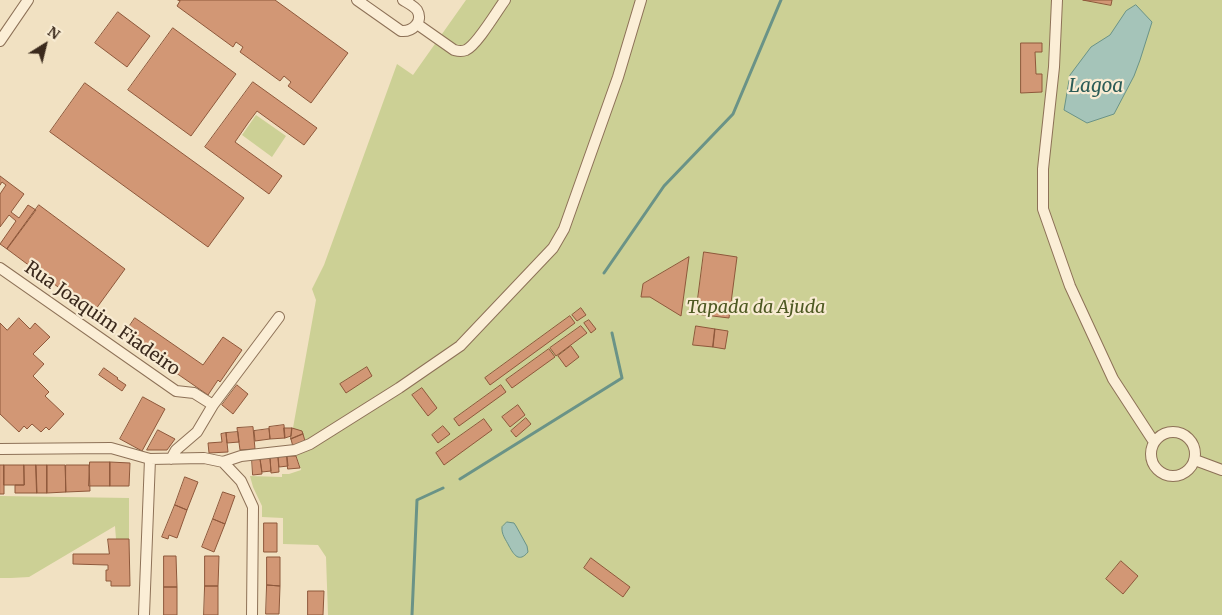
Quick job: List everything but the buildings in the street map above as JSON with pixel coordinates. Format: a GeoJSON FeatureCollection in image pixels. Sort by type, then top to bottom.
{"type":"FeatureCollection","features":[{"type":"Feature","properties":{"kind":"street"},"geometry":{"type":"LineString","coordinates":[[0,41],[28,0]]}},
{"type":"Feature","properties":{"kind":"street"},"geometry":{"type":"LineString","coordinates":[[357,0],[401,31],[406,31],[411,30],[417,24],[419,17],[413,7],[404,0]]}},
{"type":"Feature","properties":{"kind":"street"},"geometry":{"type":"LineString","coordinates":[[417,24],[454,50],[460,52],[468,49],[476,41],[505,0]]}},
{"type":"Feature","properties":{"kind":"street"},"geometry":{"type":"LineString","coordinates":[[0,449],[111,448],[150,459],[204,458],[224,462],[241,456],[294,450],[316,440],[399,388],[460,346],[553,248],[564,229],[618,77],[641,0]]}},
{"type":"Feature","properties":{"kind":"street"},"geometry":{"type":"LineString","coordinates":[[1057,0],[1054,67],[1044,168],[1043,209],[1070,286],[1113,379],[1154,442]]}},
{"type":"Feature","properties":{"kind":"street","name":"Rua Joaquim Fiadeiro"},"geometry":{"type":"LineString","coordinates":[[0,268],[176,390],[194,393],[214,405]]}},
{"type":"Feature","properties":{"kind":"street"},"geometry":{"type":"LineString","coordinates":[[171,459],[176,450],[197,432],[214,405],[279,317]]}},
{"type":"Feature","properties":{"kind":"street"},"geometry":{"type":"LineString","coordinates":[[1174,431],[1179,432],[1193,443],[1195,460],[1184,473],[1173,476],[1167,475],[1157,469],[1154,464],[1151,453],[1154,442],[1162,434],[1174,431]]}},
{"type":"Feature","properties":{"kind":"street"},"geometry":{"type":"LineString","coordinates":[[144,615],[150,459]]}},
{"type":"Feature","properties":{"kind":"street"},"geometry":{"type":"LineString","coordinates":[[1195,460],[1222,470]]}},
{"type":"Feature","properties":{"kind":"street"},"geometry":{"type":"LineString","coordinates":[[224,462],[240,481],[253,507],[252,615]]}},
{"type":"Feature","properties":{"kind":"green space","name":"Tapada da Ajuda"},"geometry":{"type":"Polygon","coordinates":[[[466,0],[1222,0],[1222,615],[328,615],[326,557],[318,545],[283,544],[283,518],[262,517],[262,506],[250,476],[282,477],[282,474],[301,470],[291,439],[316,300],[312,289],[324,265],[397,64],[413,75],[466,0]]]}},
{"type":"Feature","properties":{"kind":"green space"},"geometry":{"type":"Polygon","coordinates":[[[256,115],[286,136],[272,157],[242,135],[256,115]]]}},
{"type":"Feature","properties":{"kind":"green space"},"geometry":{"type":"Polygon","coordinates":[[[0,496],[129,498],[129,539],[116,539],[115,526],[29,577],[0,578],[0,496]]]}},
{"type":"Feature","properties":{"kind":"water","name":"Lagoa"},"geometry":{"type":"Polygon","coordinates":[[[1136,5],[1152,22],[1134,76],[1114,114],[1087,123],[1064,110],[1070,75],[1091,47],[1110,35],[1126,11],[1136,5]]]}},
{"type":"Feature","properties":{"kind":"water"},"geometry":{"type":"Polygon","coordinates":[[[507,522],[514,523],[527,546],[528,552],[522,557],[515,555],[503,535],[502,527],[507,522]]]}},
{"type":"Feature","properties":{"kind":"waterway"},"geometry":{"type":"LineString","coordinates":[[604,273],[664,186],[733,114],[781,0]]}},
{"type":"Feature","properties":{"kind":"waterway"},"geometry":{"type":"LineString","coordinates":[[460,479],[622,378],[612,333]]}},
{"type":"Feature","properties":{"kind":"waterway"},"geometry":{"type":"LineString","coordinates":[[412,615],[417,500],[443,488]]}}]}
